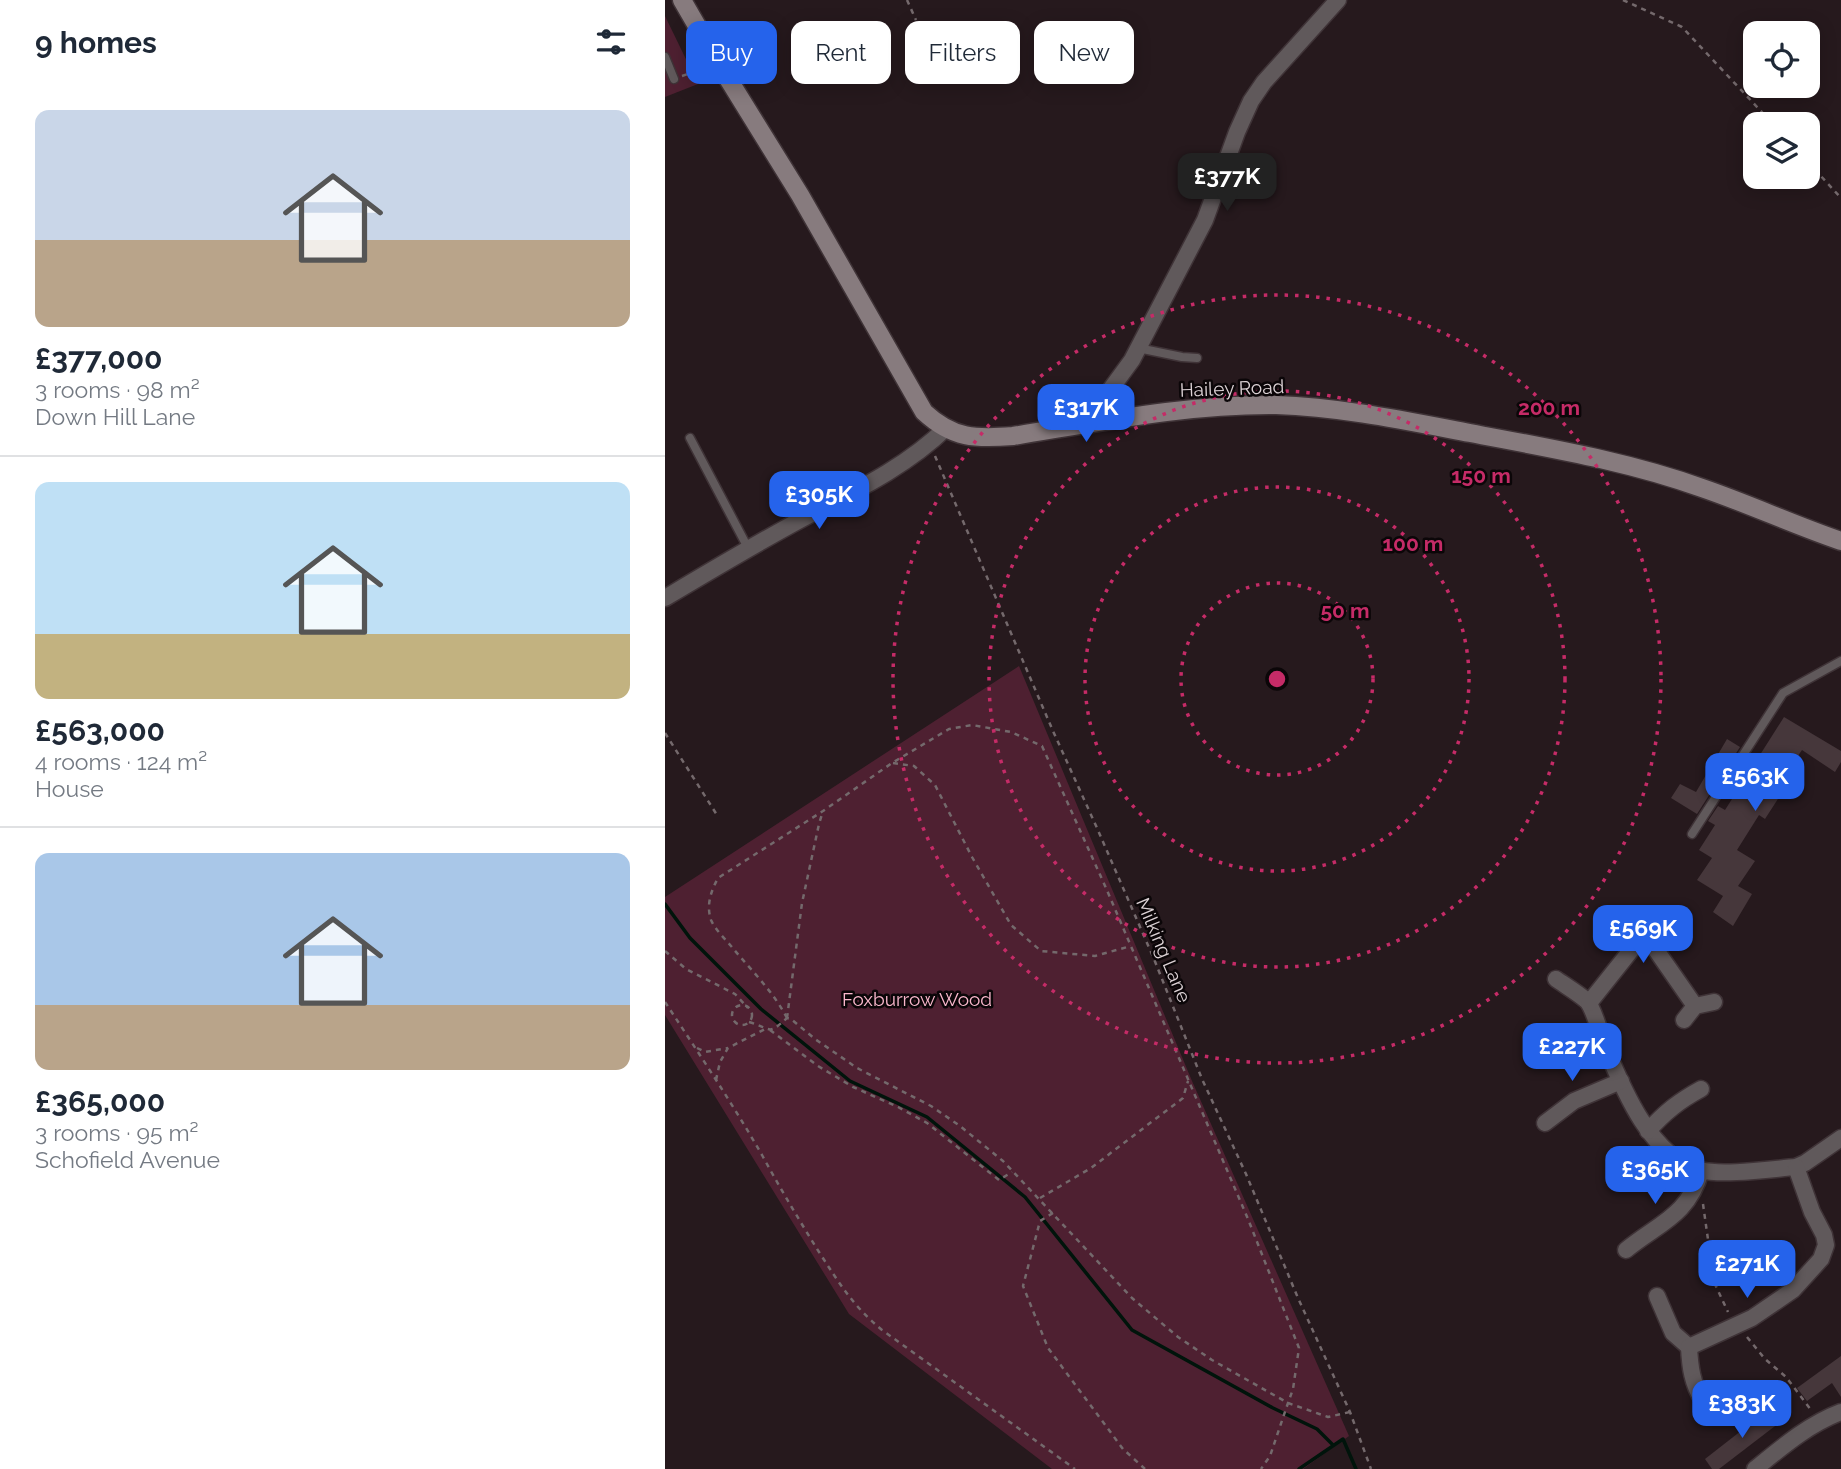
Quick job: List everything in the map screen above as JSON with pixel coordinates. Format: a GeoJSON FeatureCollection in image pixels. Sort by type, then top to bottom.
{"type":"FeatureCollection","features":[{"type":"Feature","properties":{"kind":"main road","name":"Hailey Road"},"geometry":{"type":"LineString","coordinates":[[682,0],[694,21]]}},
{"type":"Feature","properties":{"kind":"main road","name":"Hailey Road"},"geometry":{"type":"LineString","coordinates":[[731,84],[800,195],[924,412],[956,434],[992,438],[1200,407],[1277,405],[1336,411],[1400,420],[1568,452],[1661,475],[1701,487],[1841,541]]}},
{"type":"Feature","properties":{"kind":"street"},"geometry":{"type":"LineString","coordinates":[[1100,422],[1102,401],[1139,348],[1205,220],[1251,101],[1264,82],[1338,0]]}},
{"type":"Feature","properties":{"kind":"street"},"geometry":{"type":"LineString","coordinates":[[665,598],[748,548],[885,475],[930,443],[946,428]]}},
{"type":"Feature","properties":{"kind":"street"},"geometry":{"type":"LineString","coordinates":[[1588,1003],[1636,944],[1647,937],[1657,920]]}},
{"type":"Feature","properties":{"kind":"street"},"geometry":{"type":"LineString","coordinates":[[1647,937],[1695,1006]]}},
{"type":"Feature","properties":{"kind":"street"},"geometry":{"type":"LineString","coordinates":[[1556,979],[1588,1003],[1621,1081],[1648,1131],[1671,1155],[1687,1166],[1701,1171],[1719,1172],[1796,1167],[1841,1138]]}},
{"type":"Feature","properties":{"kind":"street"},"geometry":{"type":"LineString","coordinates":[[1684,1020],[1695,1006],[1714,1002]]}},
{"type":"Feature","properties":{"kind":"street"},"geometry":{"type":"LineString","coordinates":[[1545,1123],[1574,1101],[1621,1081]]}},
{"type":"Feature","properties":{"kind":"street"},"geometry":{"type":"LineString","coordinates":[[1648,1131],[1679,1101],[1701,1089]]}},
{"type":"Feature","properties":{"kind":"street"},"geometry":{"type":"LineString","coordinates":[[1689,1347],[1752,1318],[1793,1290],[1833,1247],[1812,1212],[1796,1167]]}},
{"type":"Feature","properties":{"kind":"street"},"geometry":{"type":"LineString","coordinates":[[1626,1250],[1645,1234],[1677,1214],[1692,1195],[1701,1171]]}},
{"type":"Feature","properties":{"kind":"street"},"geometry":{"type":"LineString","coordinates":[[1657,1296],[1673,1333],[1689,1347],[1691,1374],[1703,1401]]}},
{"type":"Feature","properties":{"kind":"street"},"geometry":{"type":"LineString","coordinates":[[1761,1467],[1779,1449],[1820,1421],[1841,1412]]}},
{"type":"Feature","properties":{"kind":"lane"},"geometry":{"type":"LineString","coordinates":[[665,57],[674,79]]}},
{"type":"Feature","properties":{"kind":"lane"},"geometry":{"type":"LineString","coordinates":[[1139,348],[1197,358]]}},
{"type":"Feature","properties":{"kind":"lane"},"geometry":{"type":"LineString","coordinates":[[690,438],[748,548]]}},
{"type":"Feature","properties":{"kind":"lane"},"geometry":{"type":"LineString","coordinates":[[1692,834],[1783,694],[1841,661]]}},
{"type":"Feature","properties":{"kind":"path"},"geometry":{"type":"LineString","coordinates":[[907,0],[916,20]]}},
{"type":"Feature","properties":{"kind":"path"},"geometry":{"type":"LineString","coordinates":[[1623,0],[1682,26],[1762,112]]}},
{"type":"Feature","properties":{"kind":"path"},"geometry":{"type":"LineString","coordinates":[[674,79],[686,75]]}},
{"type":"Feature","properties":{"kind":"path"},"geometry":{"type":"LineString","coordinates":[[1820,175],[1841,198]]}},
{"type":"Feature","properties":{"kind":"path","name":"Milking Lane"},"geometry":{"type":"LineString","coordinates":[[930,443],[1042,705],[1103,839],[1202,1079],[1350,1412],[1371,1469]]}},
{"type":"Feature","properties":{"kind":"path"},"geometry":{"type":"LineString","coordinates":[[786,1019],[765,985],[711,920],[709,901],[718,878],[892,763],[949,729],[972,725],[1011,732],[1042,746],[1248,1219],[1299,1348],[1293,1389],[1270,1456],[1261,1469]]}},
{"type":"Feature","properties":{"kind":"path"},"geometry":{"type":"LineString","coordinates":[[665,733],[717,815]]}},
{"type":"Feature","properties":{"kind":"path"},"geometry":{"type":"LineString","coordinates":[[892,763],[914,766],[935,785],[1011,925],[1041,951],[1095,956],[1131,946]]}},
{"type":"Feature","properties":{"kind":"path"},"geometry":{"type":"LineString","coordinates":[[770,1030],[786,1019],[802,903],[823,811]]}},
{"type":"Feature","properties":{"kind":"path"},"geometry":{"type":"LineString","coordinates":[[665,951],[686,968],[735,994],[748,1008],[751,1016],[749,1022],[739,1025],[733,1021],[734,1010],[737,1007],[748,1008]]}},
{"type":"Feature","properties":{"kind":"path"},"geometry":{"type":"LineString","coordinates":[[665,1002],[716,1080],[837,1282],[859,1310],[882,1330],[1075,1469]]}},
{"type":"Feature","properties":{"kind":"path"},"geometry":{"type":"LineString","coordinates":[[786,1019],[791,1019],[857,1068],[950,1119],[1003,1161],[1132,1298],[1161,1324],[1212,1360],[1288,1403],[1328,1417],[1350,1412]]}},
{"type":"Feature","properties":{"kind":"path"},"geometry":{"type":"LineString","coordinates":[[749,1022],[770,1030],[818,1066],[853,1087],[927,1123],[999,1180],[1013,1171]]}},
{"type":"Feature","properties":{"kind":"path"},"geometry":{"type":"LineString","coordinates":[[695,1046],[705,1052],[719,1051],[765,1029]]}},
{"type":"Feature","properties":{"kind":"path"},"geometry":{"type":"LineString","coordinates":[[716,1080],[727,1048]]}},
{"type":"Feature","properties":{"kind":"path"},"geometry":{"type":"LineString","coordinates":[[1039,1198],[1091,1168],[1183,1098],[1188,1081]]}},
{"type":"Feature","properties":{"kind":"path"},"geometry":{"type":"LineString","coordinates":[[1053,1213],[1040,1221],[1023,1286],[1048,1348],[1123,1450],[1146,1469]]}},
{"type":"Feature","properties":{"kind":"green space"},"geometry":{"type":"Polygon","coordinates":[[[665,16],[686,59],[686,84],[698,84],[665,97],[665,16]]]}},
{"type":"Feature","properties":{"kind":"green space","name":"Foxburrow Wood"},"geometry":{"type":"Polygon","coordinates":[[[1019,666],[1192,1081],[1349,1436],[1303,1469],[1052,1469],[849,1314],[665,1015],[665,897],[1019,666]]]}},
{"type":"Feature","properties":{"kind":"building"},"geometry":{"type":"Polygon","coordinates":[[[1784,717],[1841,751],[1841,762],[1835,772],[1802,750],[1779,784],[1785,788],[1765,819],[1759,815],[1737,850],[1755,861],[1738,886],[1752,894],[1733,926],[1713,912],[1723,896],[1697,880],[1712,858],[1699,850],[1715,825],[1708,821],[1718,806],[1725,810],[1784,717]]]}},
{"type":"Feature","properties":{"kind":"building"},"geometry":{"type":"Polygon","coordinates":[[[1727,739],[1740,747],[1697,814],[1671,798],[1680,784],[1696,792],[1727,739]]]}},
{"type":"Feature","properties":{"kind":"building"},"geometry":{"type":"Polygon","coordinates":[[[1841,1356],[1841,1397],[1832,1383],[1807,1401],[1797,1388],[1841,1356]]]}},
{"type":"Feature","properties":{"kind":"building"},"geometry":{"type":"Polygon","coordinates":[[[1769,1409],[1779,1423],[1719,1469],[1712,1469],[1705,1459],[1769,1409]]]}},
{"type":"Feature","properties":{"kind":"waterway"},"geometry":{"type":"LineString","coordinates":[[665,904],[690,938],[761,1009],[850,1081],[927,1117],[1025,1197],[1132,1330],[1273,1408],[1317,1429],[1333,1445]]}},
{"type":"Feature","properties":{"kind":"waterway"},"geometry":{"type":"LineString","coordinates":[[1299,1469],[1343,1439],[1356,1469]]}}]}
